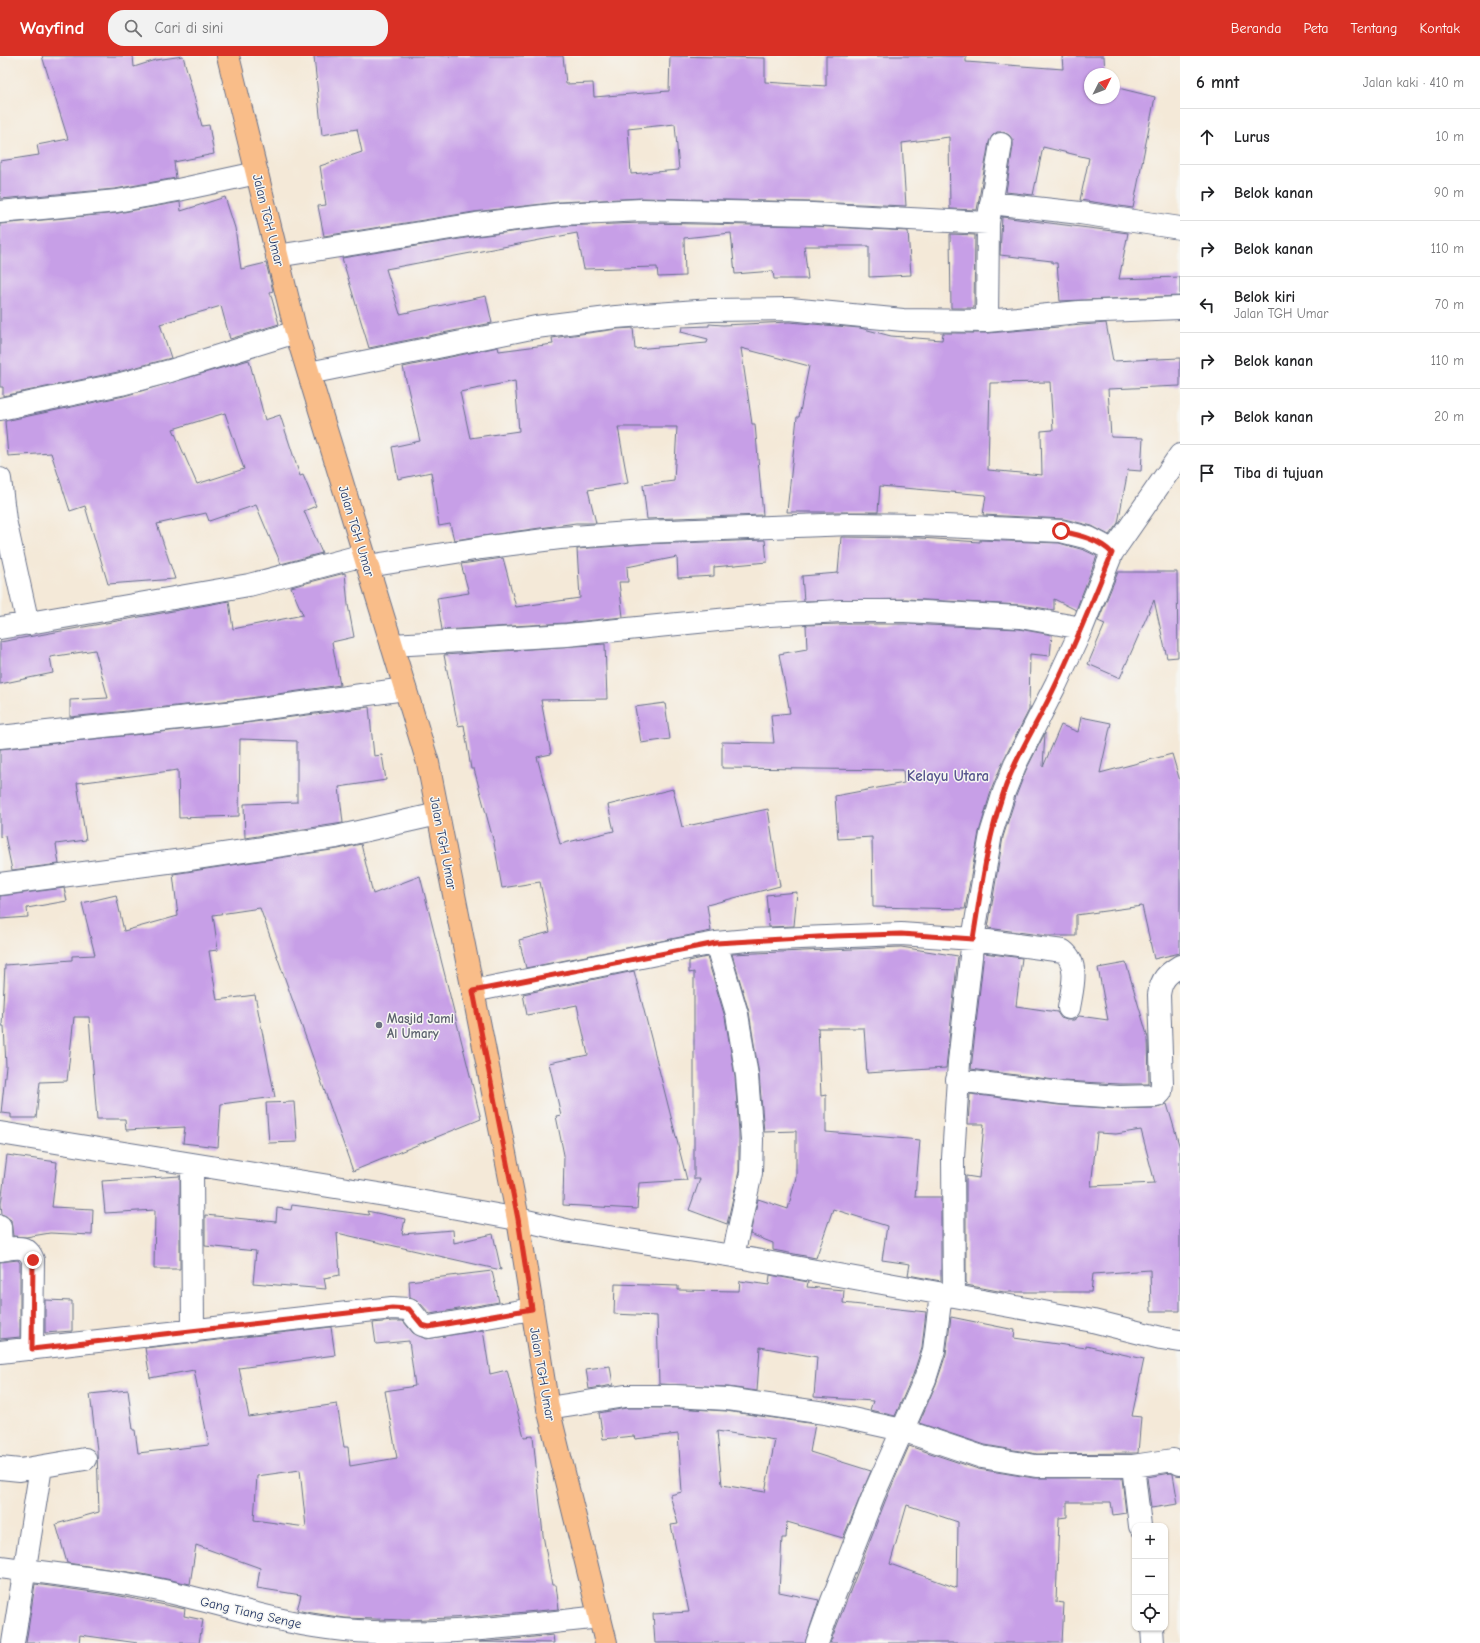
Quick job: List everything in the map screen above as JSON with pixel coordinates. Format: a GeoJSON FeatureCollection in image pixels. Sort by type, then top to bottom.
{"type":"FeatureCollection","features":[{"type":"Feature","properties":{"kind":"main road","name":"Jalan TGH Umar"},"geometry":{"type":"LineString","coordinates":[[228,56],[296,332],[428,763],[518,1219],[548,1408],[606,1643]]}},
{"type":"Feature","properties":{"kind":"street"},"geometry":{"type":"LineString","coordinates":[[987,321],[989,213],[1001,144]]}},
{"type":"Feature","properties":{"kind":"street"},"geometry":{"type":"LineString","coordinates":[[0,212],[117,201],[257,173]]}},
{"type":"Feature","properties":{"kind":"street"},"geometry":{"type":"LineString","coordinates":[[278,256],[484,223],[560,214],[642,210],[812,214],[1080,213],[1180,228]]}},
{"type":"Feature","properties":{"kind":"street"},"geometry":{"type":"LineString","coordinates":[[309,373],[536,327],[616,317],[711,310],[790,309],[903,320],[987,321],[1079,312],[1180,308]]}},
{"type":"Feature","properties":{"kind":"street"},"geometry":{"type":"LineString","coordinates":[[0,409],[121,384],[170,371],[296,332]]}},
{"type":"Feature","properties":{"kind":"street"},"geometry":{"type":"LineString","coordinates":[[817,1643],[860,1529],[925,1379],[948,1295],[957,1080],[973,939],[991,834],[1004,792],[1082,628],[1112,553],[1180,455]]}},
{"type":"Feature","properties":{"kind":"street"},"geometry":{"type":"LineString","coordinates":[[0,479],[5,520],[28,624]]}},
{"type":"Feature","properties":{"kind":"street"},"geometry":{"type":"LineString","coordinates":[[0,628],[249,585],[366,560],[560,538],[650,531],[851,524],[920,525],[1061,531],[1089,538],[1106,547],[1112,553]]}},
{"type":"Feature","properties":{"kind":"street"},"geometry":{"type":"LineString","coordinates":[[392,645],[567,636],[769,615],[841,611],[905,611],[1020,617],[1082,628]]}},
{"type":"Feature","properties":{"kind":"street"},"geometry":{"type":"LineString","coordinates":[[0,737],[245,711],[405,689]]}},
{"type":"Feature","properties":{"kind":"street"},"geometry":{"type":"LineString","coordinates":[[0,884],[328,838],[438,814]]}},
{"type":"Feature","properties":{"kind":"street"},"geometry":{"type":"LineString","coordinates":[[473,991],[716,943],[835,936],[901,934],[973,939],[1056,950],[1068,955],[1072,961],[1074,974],[1069,1008]]}},
{"type":"Feature","properties":{"kind":"street"},"geometry":{"type":"LineString","coordinates":[[716,943],[726,972],[737,1014],[747,1076],[752,1140],[751,1173],[734,1256]]}},
{"type":"Feature","properties":{"kind":"street"},"geometry":{"type":"LineString","coordinates":[[957,1080],[1061,1093],[1120,1097],[1157,1096],[1162,1092],[1158,995],[1160,984],[1165,975],[1180,966]]}},
{"type":"Feature","properties":{"kind":"street"},"geometry":{"type":"LineString","coordinates":[[0,1133],[53,1140],[391,1196],[518,1219],[570,1231],[734,1256],[1094,1321],[1161,1338],[1180,1341]]}},
{"type":"Feature","properties":{"kind":"street"},"geometry":{"type":"LineString","coordinates":[[192,1164],[193,1332]]}},
{"type":"Feature","properties":{"kind":"street"},"geometry":{"type":"LineString","coordinates":[[0,1226],[0,1250],[23,1248],[31,1253],[33,1260],[32,1349]]}},
{"type":"Feature","properties":{"kind":"street"},"geometry":{"type":"LineString","coordinates":[[0,1352],[402,1308],[413,1312],[422,1325],[435,1327],[532,1309]]}},
{"type":"Feature","properties":{"kind":"street"},"geometry":{"type":"LineString","coordinates":[[548,1408],[625,1396],[720,1398],[825,1413],[902,1430],[982,1457],[1036,1466],[1133,1466],[1173,1460],[1180,1464]]}},
{"type":"Feature","properties":{"kind":"street"},"geometry":{"type":"LineString","coordinates":[[0,1468],[20,1470],[85,1459]]}},
{"type":"Feature","properties":{"kind":"street"},"geometry":{"type":"LineString","coordinates":[[1133,1466],[1140,1523]]}},
{"type":"Feature","properties":{"kind":"street"},"geometry":{"type":"LineString","coordinates":[[13,1643],[41,1467]]}},
{"type":"Feature","properties":{"kind":"street","name":"Gang Tiang Senge"},"geometry":{"type":"LineString","coordinates":[[0,1566],[114,1581],[186,1596],[265,1618],[344,1630],[409,1633],[470,1630],[600,1617]]}},
{"type":"Feature","properties":{"kind":"street"},"geometry":{"type":"LineString","coordinates":[[1152,1631],[1153,1643]]}},
{"type":"Feature","properties":{"kind":"building"},"geometry":{"type":"Polygon","coordinates":[[[42,56],[133,56],[134,67],[156,60],[183,56],[202,126],[209,125],[214,154],[174,162],[176,178],[115,189],[0,199],[0,161],[39,155],[37,145],[68,139],[42,56]]]}},
{"type":"Feature","properties":{"kind":"building"},"geometry":{"type":"Polygon","coordinates":[[[314,56],[563,56],[566,84],[593,83],[594,97],[669,91],[670,56],[765,58],[765,82],[826,86],[826,56],[966,56],[966,62],[1063,69],[1062,56],[1104,56],[1105,68],[1084,68],[1084,104],[1120,104],[1120,88],[1155,97],[1133,208],[1080,200],[1089,158],[1043,147],[1033,195],[1006,192],[1013,140],[1009,135],[1003,132],[997,132],[992,136],[989,142],[977,210],[950,209],[949,137],[902,143],[906,206],[642,198],[559,202],[474,212],[324,236],[318,206],[326,205],[320,166],[362,152],[357,129],[322,135],[314,56]],[[675,124],[628,129],[631,174],[679,170],[675,124]]]}},
{"type":"Feature","properties":{"kind":"building"},"geometry":{"type":"Polygon","coordinates":[[[225,197],[235,228],[241,269],[266,263],[273,291],[270,292],[279,324],[230,339],[221,306],[160,324],[171,358],[118,372],[3,396],[3,387],[0,387],[0,224],[118,213],[180,202],[181,211],[225,197]]]}},
{"type":"Feature","properties":{"kind":"building"},"geometry":{"type":"Polygon","coordinates":[[[1002,217],[1128,233],[1119,279],[1180,277],[1180,296],[1060,301],[1057,263],[1052,263],[1052,261],[1000,255],[1002,217]]]}},
{"type":"Feature","properties":{"kind":"building"},"geometry":{"type":"Polygon","coordinates":[[[642,223],[812,226],[908,231],[911,275],[869,277],[869,246],[804,246],[808,279],[774,279],[773,271],[735,274],[731,233],[684,238],[685,276],[658,277],[657,267],[584,269],[577,233],[386,269],[400,314],[486,296],[492,323],[369,348],[342,258],[478,236],[561,226],[642,223]]]}},
{"type":"Feature","properties":{"kind":"building"},"geometry":{"type":"Polygon","coordinates":[[[950,234],[975,235],[974,308],[951,308],[950,234]]]}},
{"type":"Feature","properties":{"kind":"building"},"geometry":{"type":"Polygon","coordinates":[[[789,322],[860,328],[891,336],[942,340],[943,333],[988,333],[1106,323],[1113,361],[1180,358],[1180,386],[1108,389],[1111,437],[1143,438],[1141,471],[1128,470],[1118,523],[1109,535],[1092,526],[1064,519],[983,515],[986,495],[880,486],[878,512],[787,512],[797,417],[799,417],[809,366],[741,348],[752,424],[755,424],[763,515],[647,519],[643,485],[674,481],[677,427],[618,427],[628,483],[588,490],[596,523],[576,523],[454,540],[450,524],[439,526],[431,472],[398,479],[392,447],[420,441],[403,367],[498,347],[499,351],[553,344],[552,338],[617,329],[633,328],[635,349],[707,343],[708,339],[681,332],[682,327],[709,326],[709,324],[723,325],[789,322]],[[515,381],[460,392],[470,438],[519,431],[515,381]],[[1050,382],[990,383],[988,470],[1042,475],[1041,431],[1053,430],[1050,382]]]}},
{"type":"Feature","properties":{"kind":"building"},"geometry":{"type":"Polygon","coordinates":[[[249,360],[265,420],[280,415],[300,476],[303,475],[316,506],[304,511],[322,553],[281,564],[256,505],[209,521],[206,513],[157,524],[175,579],[108,584],[85,506],[70,511],[51,453],[8,456],[5,421],[124,396],[249,360]],[[225,413],[173,429],[197,484],[244,469],[225,413]]]}},
{"type":"Feature","properties":{"kind":"building"},"geometry":{"type":"Polygon","coordinates":[[[841,537],[1059,543],[1084,550],[1097,556],[1076,610],[1054,599],[1054,610],[1021,605],[906,599],[804,601],[802,576],[838,573],[841,537]]]}},
{"type":"Feature","properties":{"kind":"building"},"geometry":{"type":"Polygon","coordinates":[[[765,540],[767,562],[714,567],[714,576],[678,578],[677,557],[627,567],[628,582],[619,582],[623,617],[566,623],[442,630],[437,598],[469,593],[461,564],[503,558],[516,607],[580,598],[577,549],[644,544],[765,540]]]}},
{"type":"Feature","properties":{"kind":"building"},"geometry":{"type":"Polygon","coordinates":[[[1118,572],[1177,572],[1178,657],[1167,658],[1154,600],[1120,678],[1088,664],[1105,624],[1098,621],[1118,572]]]}},
{"type":"Feature","properties":{"kind":"building"},"geometry":{"type":"Polygon","coordinates":[[[345,573],[348,605],[354,637],[332,642],[340,685],[243,699],[70,717],[70,700],[108,698],[95,650],[50,657],[53,673],[0,684],[0,642],[229,601],[233,629],[303,615],[291,587],[345,573]]]}},
{"type":"Feature","properties":{"kind":"building"},"geometry":{"type":"Polygon","coordinates":[[[905,624],[1019,629],[1052,635],[1050,656],[1030,654],[1029,710],[1004,759],[992,788],[979,832],[965,909],[873,907],[872,837],[838,839],[835,796],[904,783],[903,770],[722,768],[722,742],[774,743],[771,715],[790,713],[779,654],[807,649],[806,625],[905,624]]]}},
{"type":"Feature","properties":{"kind":"building"},"geometry":{"type":"Polygon","coordinates":[[[605,644],[607,699],[541,700],[551,754],[537,757],[560,844],[614,831],[608,805],[673,789],[682,827],[768,809],[780,886],[707,905],[711,931],[526,968],[519,940],[550,932],[540,882],[502,888],[494,843],[474,769],[471,769],[464,725],[458,726],[444,655],[605,644]]]}},
{"type":"Feature","properties":{"kind":"building"},"geometry":{"type":"Polygon","coordinates":[[[665,703],[670,739],[641,743],[635,707],[665,703]]]}},
{"type":"Feature","properties":{"kind":"building"},"geometry":{"type":"Polygon","coordinates":[[[369,707],[374,756],[382,755],[386,780],[339,787],[343,823],[245,838],[244,804],[297,802],[297,741],[240,739],[239,816],[179,818],[178,770],[77,783],[86,840],[56,844],[59,864],[12,870],[5,836],[0,837],[0,749],[246,723],[369,707]]]}},
{"type":"Feature","properties":{"kind":"building"},"geometry":{"type":"Polygon","coordinates":[[[1081,717],[1111,723],[1100,773],[1172,754],[1180,781],[1180,953],[1154,959],[1142,906],[1076,915],[1076,936],[1047,936],[988,928],[1003,837],[1026,770],[1045,733],[1043,767],[1061,725],[1078,732],[1081,717]]]}},
{"type":"Feature","properties":{"kind":"building"},"geometry":{"type":"Polygon","coordinates":[[[361,844],[373,894],[420,876],[481,1119],[353,1171],[260,908],[213,915],[218,950],[209,951],[217,1000],[255,995],[275,1097],[221,1104],[218,1147],[183,1143],[185,1127],[126,1130],[125,1119],[97,1119],[89,1017],[74,1017],[67,1081],[40,1082],[36,1118],[11,1118],[11,1114],[1,1113],[6,1066],[4,1026],[2,1026],[5,965],[72,960],[72,956],[95,955],[82,903],[116,895],[124,931],[178,916],[173,874],[338,849],[361,844]]]}},
{"type":"Feature","properties":{"kind":"building"},"geometry":{"type":"Polygon","coordinates":[[[64,888],[67,901],[27,908],[28,917],[0,919],[0,896],[64,888]]]}},
{"type":"Feature","properties":{"kind":"building"},"geometry":{"type":"Polygon","coordinates":[[[797,892],[794,926],[769,927],[766,895],[797,892]]]}},
{"type":"Feature","properties":{"kind":"building"},"geometry":{"type":"Polygon","coordinates":[[[901,947],[958,956],[946,1068],[867,1073],[864,1028],[818,1028],[821,1096],[826,1095],[826,1132],[920,1140],[915,1197],[941,1197],[941,1281],[908,1275],[910,1264],[882,1260],[887,1226],[833,1209],[816,1258],[773,1250],[773,1243],[750,1234],[758,1199],[788,1209],[796,1177],[796,1131],[764,1132],[759,1075],[749,1012],[732,954],[901,947]]]}},
{"type":"Feature","properties":{"kind":"building"},"geometry":{"type":"Polygon","coordinates":[[[984,953],[1022,958],[1016,1006],[1057,1012],[1061,1018],[1067,1020],[1074,1020],[1079,1016],[1108,1020],[1098,968],[1126,963],[1148,1038],[1149,1084],[1062,1081],[971,1069],[984,953]]]}},
{"type":"Feature","properties":{"kind":"building"},"geometry":{"type":"Polygon","coordinates":[[[707,957],[725,1017],[735,1077],[739,1132],[739,1171],[727,1224],[689,1210],[700,1179],[694,1179],[694,972],[689,973],[689,961],[707,957]]]}},
{"type":"Feature","properties":{"kind":"building"},"geometry":{"type":"Polygon","coordinates":[[[634,971],[687,1180],[639,1183],[637,1209],[563,1205],[564,1155],[556,1116],[561,1115],[549,1063],[588,1055],[577,1005],[527,1015],[523,994],[634,971]]]}},
{"type":"Feature","properties":{"kind":"building"},"geometry":{"type":"Polygon","coordinates":[[[970,1094],[1059,1105],[1118,1109],[1157,1108],[1167,1104],[1180,1148],[1180,1311],[1151,1311],[1150,1270],[1093,1274],[1091,1292],[1004,1292],[966,1285],[966,1176],[979,1178],[984,1124],[968,1124],[970,1094]],[[1141,1130],[1116,1134],[1097,1133],[1091,1186],[1155,1183],[1141,1130]]]}},
{"type":"Feature","properties":{"kind":"building"},"geometry":{"type":"Polygon","coordinates":[[[294,1102],[297,1142],[269,1143],[266,1103],[294,1102]]]}},
{"type":"Feature","properties":{"kind":"building"},"geometry":{"type":"Polygon","coordinates":[[[7,1155],[57,1162],[52,1207],[93,1209],[92,1235],[50,1233],[26,1237],[13,1236],[11,1220],[2,1214],[1,1204],[7,1155]]]}},
{"type":"Feature","properties":{"kind":"building"},"geometry":{"type":"Polygon","coordinates":[[[180,1176],[180,1269],[154,1269],[155,1210],[105,1213],[102,1181],[180,1176]]]}},
{"type":"Feature","properties":{"kind":"building"},"geometry":{"type":"Polygon","coordinates":[[[292,1205],[369,1215],[367,1211],[405,1219],[402,1234],[453,1230],[454,1243],[493,1234],[501,1270],[337,1233],[340,1275],[324,1278],[326,1289],[253,1283],[256,1251],[205,1246],[205,1215],[276,1222],[277,1208],[291,1210],[292,1205]]]}},
{"type":"Feature","properties":{"kind":"building"},"geometry":{"type":"Polygon","coordinates":[[[18,1260],[20,1263],[20,1337],[0,1339],[0,1262],[18,1260]]]}},
{"type":"Feature","properties":{"kind":"building"},"geometry":{"type":"Polygon","coordinates":[[[492,1271],[499,1302],[430,1314],[418,1301],[410,1297],[409,1281],[492,1271]]]}},
{"type":"Feature","properties":{"kind":"building"},"geometry":{"type":"Polygon","coordinates":[[[770,1275],[808,1282],[807,1287],[844,1290],[843,1303],[926,1312],[922,1347],[913,1375],[895,1416],[870,1410],[873,1401],[814,1397],[817,1357],[760,1347],[757,1391],[728,1387],[659,1384],[657,1316],[614,1314],[615,1284],[678,1286],[678,1290],[739,1291],[740,1281],[769,1285],[770,1275]]]}},
{"type":"Feature","properties":{"kind":"building"},"geometry":{"type":"Polygon","coordinates":[[[45,1300],[72,1301],[72,1331],[45,1333],[45,1300]]]}},
{"type":"Feature","properties":{"kind":"building"},"geometry":{"type":"Polygon","coordinates":[[[951,1317],[1015,1330],[1014,1338],[1086,1348],[1086,1346],[1144,1359],[1132,1416],[1141,1417],[1138,1453],[1037,1454],[985,1445],[919,1423],[936,1384],[946,1354],[951,1317]]]}},
{"type":"Feature","properties":{"kind":"building"},"geometry":{"type":"Polygon","coordinates":[[[403,1321],[413,1333],[426,1339],[483,1330],[490,1374],[507,1370],[524,1437],[533,1436],[543,1535],[552,1585],[556,1585],[559,1609],[471,1617],[406,1620],[345,1618],[306,1612],[297,1610],[301,1595],[257,1588],[260,1568],[196,1545],[190,1584],[142,1574],[67,1563],[56,1524],[99,1512],[97,1450],[90,1394],[128,1390],[133,1430],[135,1430],[138,1453],[209,1445],[194,1370],[150,1378],[145,1348],[189,1343],[193,1344],[331,1327],[335,1355],[239,1368],[249,1417],[337,1404],[344,1447],[348,1447],[350,1466],[397,1458],[385,1391],[415,1386],[409,1341],[376,1344],[373,1323],[403,1321]],[[300,1470],[257,1476],[254,1520],[306,1527],[300,1470]]]}},
{"type":"Feature","properties":{"kind":"building"},"geometry":{"type":"Polygon","coordinates":[[[610,1366],[613,1385],[589,1389],[586,1369],[610,1366]]]}},
{"type":"Feature","properties":{"kind":"building"},"geometry":{"type":"Polygon","coordinates":[[[626,1408],[675,1408],[726,1411],[815,1424],[810,1452],[871,1471],[843,1538],[787,1522],[786,1538],[782,1538],[779,1592],[819,1600],[805,1643],[655,1643],[653,1614],[689,1612],[671,1525],[678,1524],[670,1495],[682,1492],[678,1434],[635,1439],[634,1436],[603,1439],[599,1413],[626,1408]],[[717,1431],[722,1485],[765,1492],[775,1440],[717,1431]]]}},
{"type":"Feature","properties":{"kind":"building"},"geometry":{"type":"Polygon","coordinates":[[[909,1446],[978,1469],[1034,1478],[1122,1478],[1126,1513],[1113,1515],[1111,1502],[1067,1502],[1067,1517],[1059,1518],[1056,1602],[1064,1603],[1062,1643],[830,1643],[886,1499],[909,1446]],[[907,1505],[890,1564],[957,1588],[958,1522],[907,1505]]]}},
{"type":"Feature","properties":{"kind":"building"},"geometry":{"type":"Polygon","coordinates":[[[1171,1473],[1173,1474],[1178,1504],[1151,1508],[1147,1477],[1171,1473]]]}},
{"type":"Feature","properties":{"kind":"building"},"geometry":{"type":"Polygon","coordinates":[[[35,1584],[115,1595],[185,1609],[184,1616],[203,1620],[199,1643],[138,1643],[80,1635],[79,1643],[26,1643],[35,1584]]]}},
{"type":"Feature","properties":{"kind":"building"},"geometry":{"type":"Polygon","coordinates":[[[553,1635],[554,1643],[479,1642],[506,1640],[553,1635]]]}},
{"type":"Feature","properties":{"kind":"place","name":"Masjid Jami Al Umary"},"geometry":{"type":"Point","coordinates":[379,1025]}},
{"type":"Feature","properties":{"kind":"district","name":"Kelayu Utara"},"geometry":{"type":"Point","coordinates":[948,776]}},
{"type":"Feature","properties":{"kind":"route"},"geometry":{"type":"LineString","coordinates":[[33,1260],[32,1349],[193,1332],[392,1308],[409,1309],[418,1318],[422,1325],[426,1327],[435,1327],[532,1309],[518,1219],[473,991],[716,943],[748,940],[901,934],[973,939],[991,834],[1004,792],[1015,766],[1082,628],[1112,553],[1106,547],[1089,538],[1061,531]]}}]}
